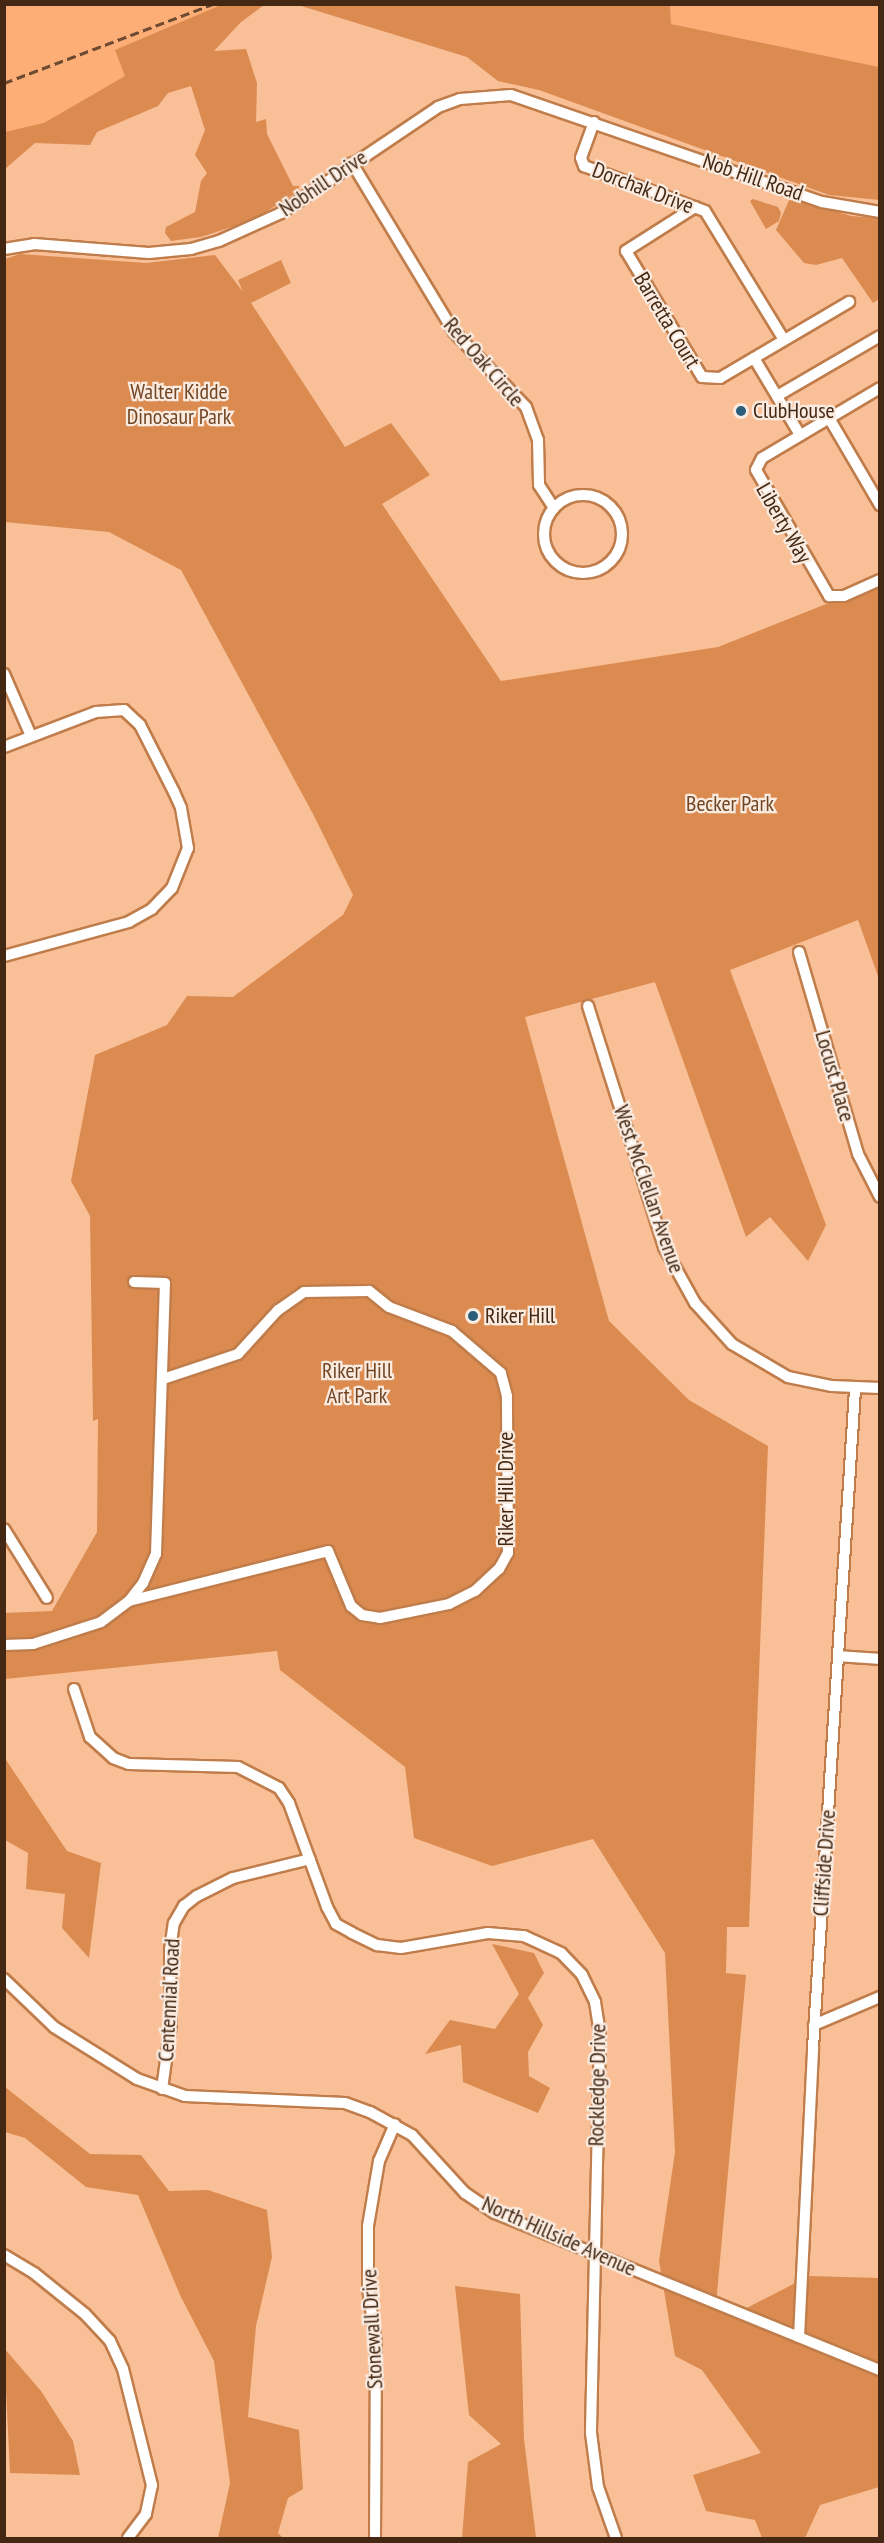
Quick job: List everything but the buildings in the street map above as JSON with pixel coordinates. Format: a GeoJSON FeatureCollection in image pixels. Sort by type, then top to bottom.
{"type":"FeatureCollection","features":[{"type":"Feature","properties":{"kind":"street","name":"Nobhill Drive"},"geometry":{"type":"LineString","coordinates":[[4,249],[34,244],[148,252],[191,249],[266,222],[427,113],[460,99],[511,95],[628,134]]}},
{"type":"Feature","properties":{"kind":"street","name":"Dorchak Drive"},"geometry":{"type":"LineString","coordinates":[[594,122],[581,158],[584,166],[695,207],[712,219],[784,340]]}},
{"type":"Feature","properties":{"kind":"street","name":"Nob Hill Road"},"geometry":{"type":"LineString","coordinates":[[628,134],[822,202],[879,212]]}},
{"type":"Feature","properties":{"kind":"street","name":"Red Oak Circle"},"geometry":{"type":"LineString","coordinates":[[352,163],[454,332],[526,407],[538,440],[539,484],[554,507]]}},
{"type":"Feature","properties":{"kind":"street","name":"Barretta Court"},"geometry":{"type":"LineString","coordinates":[[695,207],[626,251],[696,372],[711,380],[849,302]]}},
{"type":"Feature","properties":{"kind":"street"},"geometry":{"type":"LineString","coordinates":[[777,396],[879,336]]}},
{"type":"Feature","properties":{"kind":"street"},"geometry":{"type":"LineString","coordinates":[[754,357],[800,435]]}},
{"type":"Feature","properties":{"kind":"street","name":"Liberty Way"},"geometry":{"type":"LineString","coordinates":[[879,387],[762,458],[757,464],[757,477],[829,596],[844,596],[879,580]]}},
{"type":"Feature","properties":{"kind":"street"},"geometry":{"type":"LineString","coordinates":[[829,418],[879,505]]}},
{"type":"Feature","properties":{"kind":"street"},"geometry":{"type":"LineString","coordinates":[[592,495],[615,509],[623,535],[613,560],[592,573],[568,570],[557,564],[545,542],[547,518],[554,507],[565,499],[592,495]]}},
{"type":"Feature","properties":{"kind":"street"},"geometry":{"type":"LineString","coordinates":[[4,674],[31,736]]}},
{"type":"Feature","properties":{"kind":"street"},"geometry":{"type":"LineString","coordinates":[[4,747],[104,710],[123,710],[132,716],[182,808],[188,848],[172,888],[152,909],[129,922],[4,956]]}},
{"type":"Feature","properties":{"kind":"street","name":"Locust Place"},"geometry":{"type":"LineString","coordinates":[[799,952],[858,1154],[879,1197]]}},
{"type":"Feature","properties":{"kind":"street","name":"West McClellan Avenue"},"geometry":{"type":"LineString","coordinates":[[588,1006],[664,1247],[695,1303],[732,1344],[771,1369],[810,1383],[855,1389],[879,1388]]}},
{"type":"Feature","properties":{"kind":"street","name":"Riker Hill Drive"},"geometry":{"type":"LineString","coordinates":[[4,1645],[33,1644],[61,1637],[101,1622],[129,1601],[143,1583],[156,1554],[165,1283],[134,1282]]}},
{"type":"Feature","properties":{"kind":"street","name":"Riker Hill Drive"},"geometry":{"type":"LineString","coordinates":[[129,1601],[328,1551],[351,1606],[362,1616],[380,1618],[449,1604],[475,1592],[499,1569],[508,1553],[505,1388],[501,1373],[490,1360],[452,1331],[388,1307],[369,1291],[304,1292],[278,1310],[238,1354],[163,1379]]}},
{"type":"Feature","properties":{"kind":"street","name":"Cliffside Drive"},"geometry":{"type":"LineString","coordinates":[[799,2337],[814,2025],[855,1389]]}},
{"type":"Feature","properties":{"kind":"street"},"geometry":{"type":"LineString","coordinates":[[4,1528],[47,1598]]}},
{"type":"Feature","properties":{"kind":"street"},"geometry":{"type":"LineString","coordinates":[[838,1656],[879,1659]]}},
{"type":"Feature","properties":{"kind":"street","name":"Rockledge Drive"},"geometry":{"type":"LineString","coordinates":[[74,1689],[90,1737],[113,1758],[129,1764],[238,1767],[267,1779],[290,1803],[336,1924],[377,1945],[401,1948],[488,1933],[514,1935],[552,1948],[582,1975],[596,2002],[600,2022],[591,2433],[598,2487],[616,2538]]}},
{"type":"Feature","properties":{"kind":"street","name":"Centennial Road"},"geometry":{"type":"LineString","coordinates":[[162,2088],[171,2024],[170,1950],[174,1923],[184,1906],[197,1896],[233,1878],[310,1859]]}},
{"type":"Feature","properties":{"kind":"street","name":"North Hillside Avenue"},"geometry":{"type":"LineString","coordinates":[[4,1979],[54,2027],[125,2074],[162,2088],[213,2098],[345,2103],[395,2124],[412,2135],[465,2193],[495,2213],[879,2370]]}},
{"type":"Feature","properties":{"kind":"street"},"geometry":{"type":"LineString","coordinates":[[814,2025],[879,1997]]}},
{"type":"Feature","properties":{"kind":"street","name":"Stonewall Drive"},"geometry":{"type":"LineString","coordinates":[[375,2538],[376,2344],[368,2288],[368,2226],[379,2161],[395,2124]]}},
{"type":"Feature","properties":{"kind":"street"},"geometry":{"type":"LineString","coordinates":[[4,2255],[34,2272],[85,2314],[111,2341],[119,2360],[152,2486],[146,2514],[128,2538]]}},
{"type":"Feature","properties":{"kind":"shaded area"},"geometry":{"type":"Polygon","coordinates":[[[4,5],[263,5],[5,147],[4,5]]]}},
{"type":"Feature","properties":{"kind":"shaded area"},"geometry":{"type":"Polygon","coordinates":[[[670,5],[879,5],[879,67],[671,24],[670,5]]]}},
{"type":"Feature","properties":{"kind":"green space"},"geometry":{"type":"Polygon","coordinates":[[[221,5],[264,5],[241,22],[214,51],[246,49],[257,83],[256,122],[266,119],[267,134],[293,186],[299,186],[299,191],[253,220],[201,237],[171,241],[165,233],[166,227],[195,212],[201,181],[207,173],[195,155],[205,130],[191,86],[168,93],[158,106],[97,132],[90,145],[35,143],[5,169],[5,132],[44,123],[125,76],[115,50],[221,5]]]}},
{"type":"Feature","properties":{"kind":"green space"},"geometry":{"type":"Polygon","coordinates":[[[298,5],[670,5],[671,24],[879,67],[879,200],[829,195],[539,90],[498,81],[467,57],[298,5]]]}},
{"type":"Feature","properties":{"kind":"green space"},"geometry":{"type":"Polygon","coordinates":[[[790,198],[851,216],[879,218],[879,299],[873,303],[842,258],[816,265],[804,263],[776,230],[790,198]]]}},
{"type":"Feature","properties":{"kind":"green space"},"geometry":{"type":"Polygon","coordinates":[[[753,199],[778,207],[781,213],[779,221],[766,229],[750,201],[753,199]]]}},
{"type":"Feature","properties":{"kind":"green space"},"geometry":{"type":"Polygon","coordinates":[[[20,254],[146,263],[215,255],[243,292],[238,280],[281,260],[291,283],[251,303],[345,447],[391,423],[430,475],[382,504],[501,681],[718,647],[879,583],[879,979],[858,920],[730,970],[826,1225],[808,1261],[770,1217],[746,1237],[655,982],[525,1017],[609,1321],[689,1400],[768,1446],[749,1927],[727,1927],[726,1973],[746,1975],[716,2304],[737,2313],[809,2276],[879,2278],[879,2487],[820,2505],[805,2538],[762,2538],[755,2520],[706,2511],[693,2475],[761,2453],[702,2370],[675,2356],[659,2261],[675,2152],[665,1953],[593,1839],[492,1866],[414,1838],[405,1767],[280,1670],[277,1651],[5,1679],[4,1613],[52,1611],[97,1532],[98,1419],[93,1421],[90,1216],[71,1181],[95,1055],[167,1025],[187,996],[233,997],[343,915],[353,895],[313,814],[181,570],[109,532],[5,522],[5,259],[20,254]]]}},
{"type":"Feature","properties":{"kind":"green space"},"geometry":{"type":"Polygon","coordinates":[[[4,1757],[67,1851],[101,1863],[89,1958],[62,1928],[65,1894],[26,1889],[28,1853],[5,1840],[4,1757]]]}},
{"type":"Feature","properties":{"kind":"green space"},"geometry":{"type":"Polygon","coordinates":[[[492,1944],[534,1953],[544,1973],[528,1998],[543,2025],[528,2052],[529,2076],[550,2088],[538,2113],[463,2082],[461,2045],[425,2054],[450,2020],[495,2029],[519,1994],[492,1944]]]}},
{"type":"Feature","properties":{"kind":"green space"},"geometry":{"type":"Polygon","coordinates":[[[5,2087],[90,2154],[141,2155],[169,2191],[208,2190],[267,2210],[272,2257],[256,2326],[248,2417],[299,2430],[303,2489],[288,2498],[278,2533],[283,2538],[218,2538],[230,2483],[214,2361],[180,2295],[138,2195],[86,2187],[25,2138],[5,2132],[5,2087]]]}},
{"type":"Feature","properties":{"kind":"green space"},"geometry":{"type":"Polygon","coordinates":[[[455,2286],[520,2294],[524,2439],[536,2538],[462,2538],[468,2462],[501,2444],[469,2415],[455,2286]]]}},
{"type":"Feature","properties":{"kind":"green space"},"geometry":{"type":"Polygon","coordinates":[[[4,2348],[41,2391],[73,2441],[80,2475],[10,2473],[4,2348]]]}},
{"type":"Feature","properties":{"kind":"railway"},"geometry":{"type":"LineString","coordinates":[[4,83],[213,4]]}},
{"type":"Feature","properties":{"kind":"place","name":"ClubHouse"},"geometry":{"type":"Point","coordinates":[741,411]}},
{"type":"Feature","properties":{"kind":"place","name":"Riker Hill"},"geometry":{"type":"Point","coordinates":[473,1316]}},
{"type":"Feature","properties":{"kind":"park label","name":"Walter Kidde Dinosaur Park"},"geometry":{"type":"Point","coordinates":[179,404]}},
{"type":"Feature","properties":{"kind":"park label","name":"Becker Park"},"geometry":{"type":"Point","coordinates":[730,804]}},
{"type":"Feature","properties":{"kind":"park label","name":"Riker Hill Art Park"},"geometry":{"type":"Point","coordinates":[357,1382]}}]}
